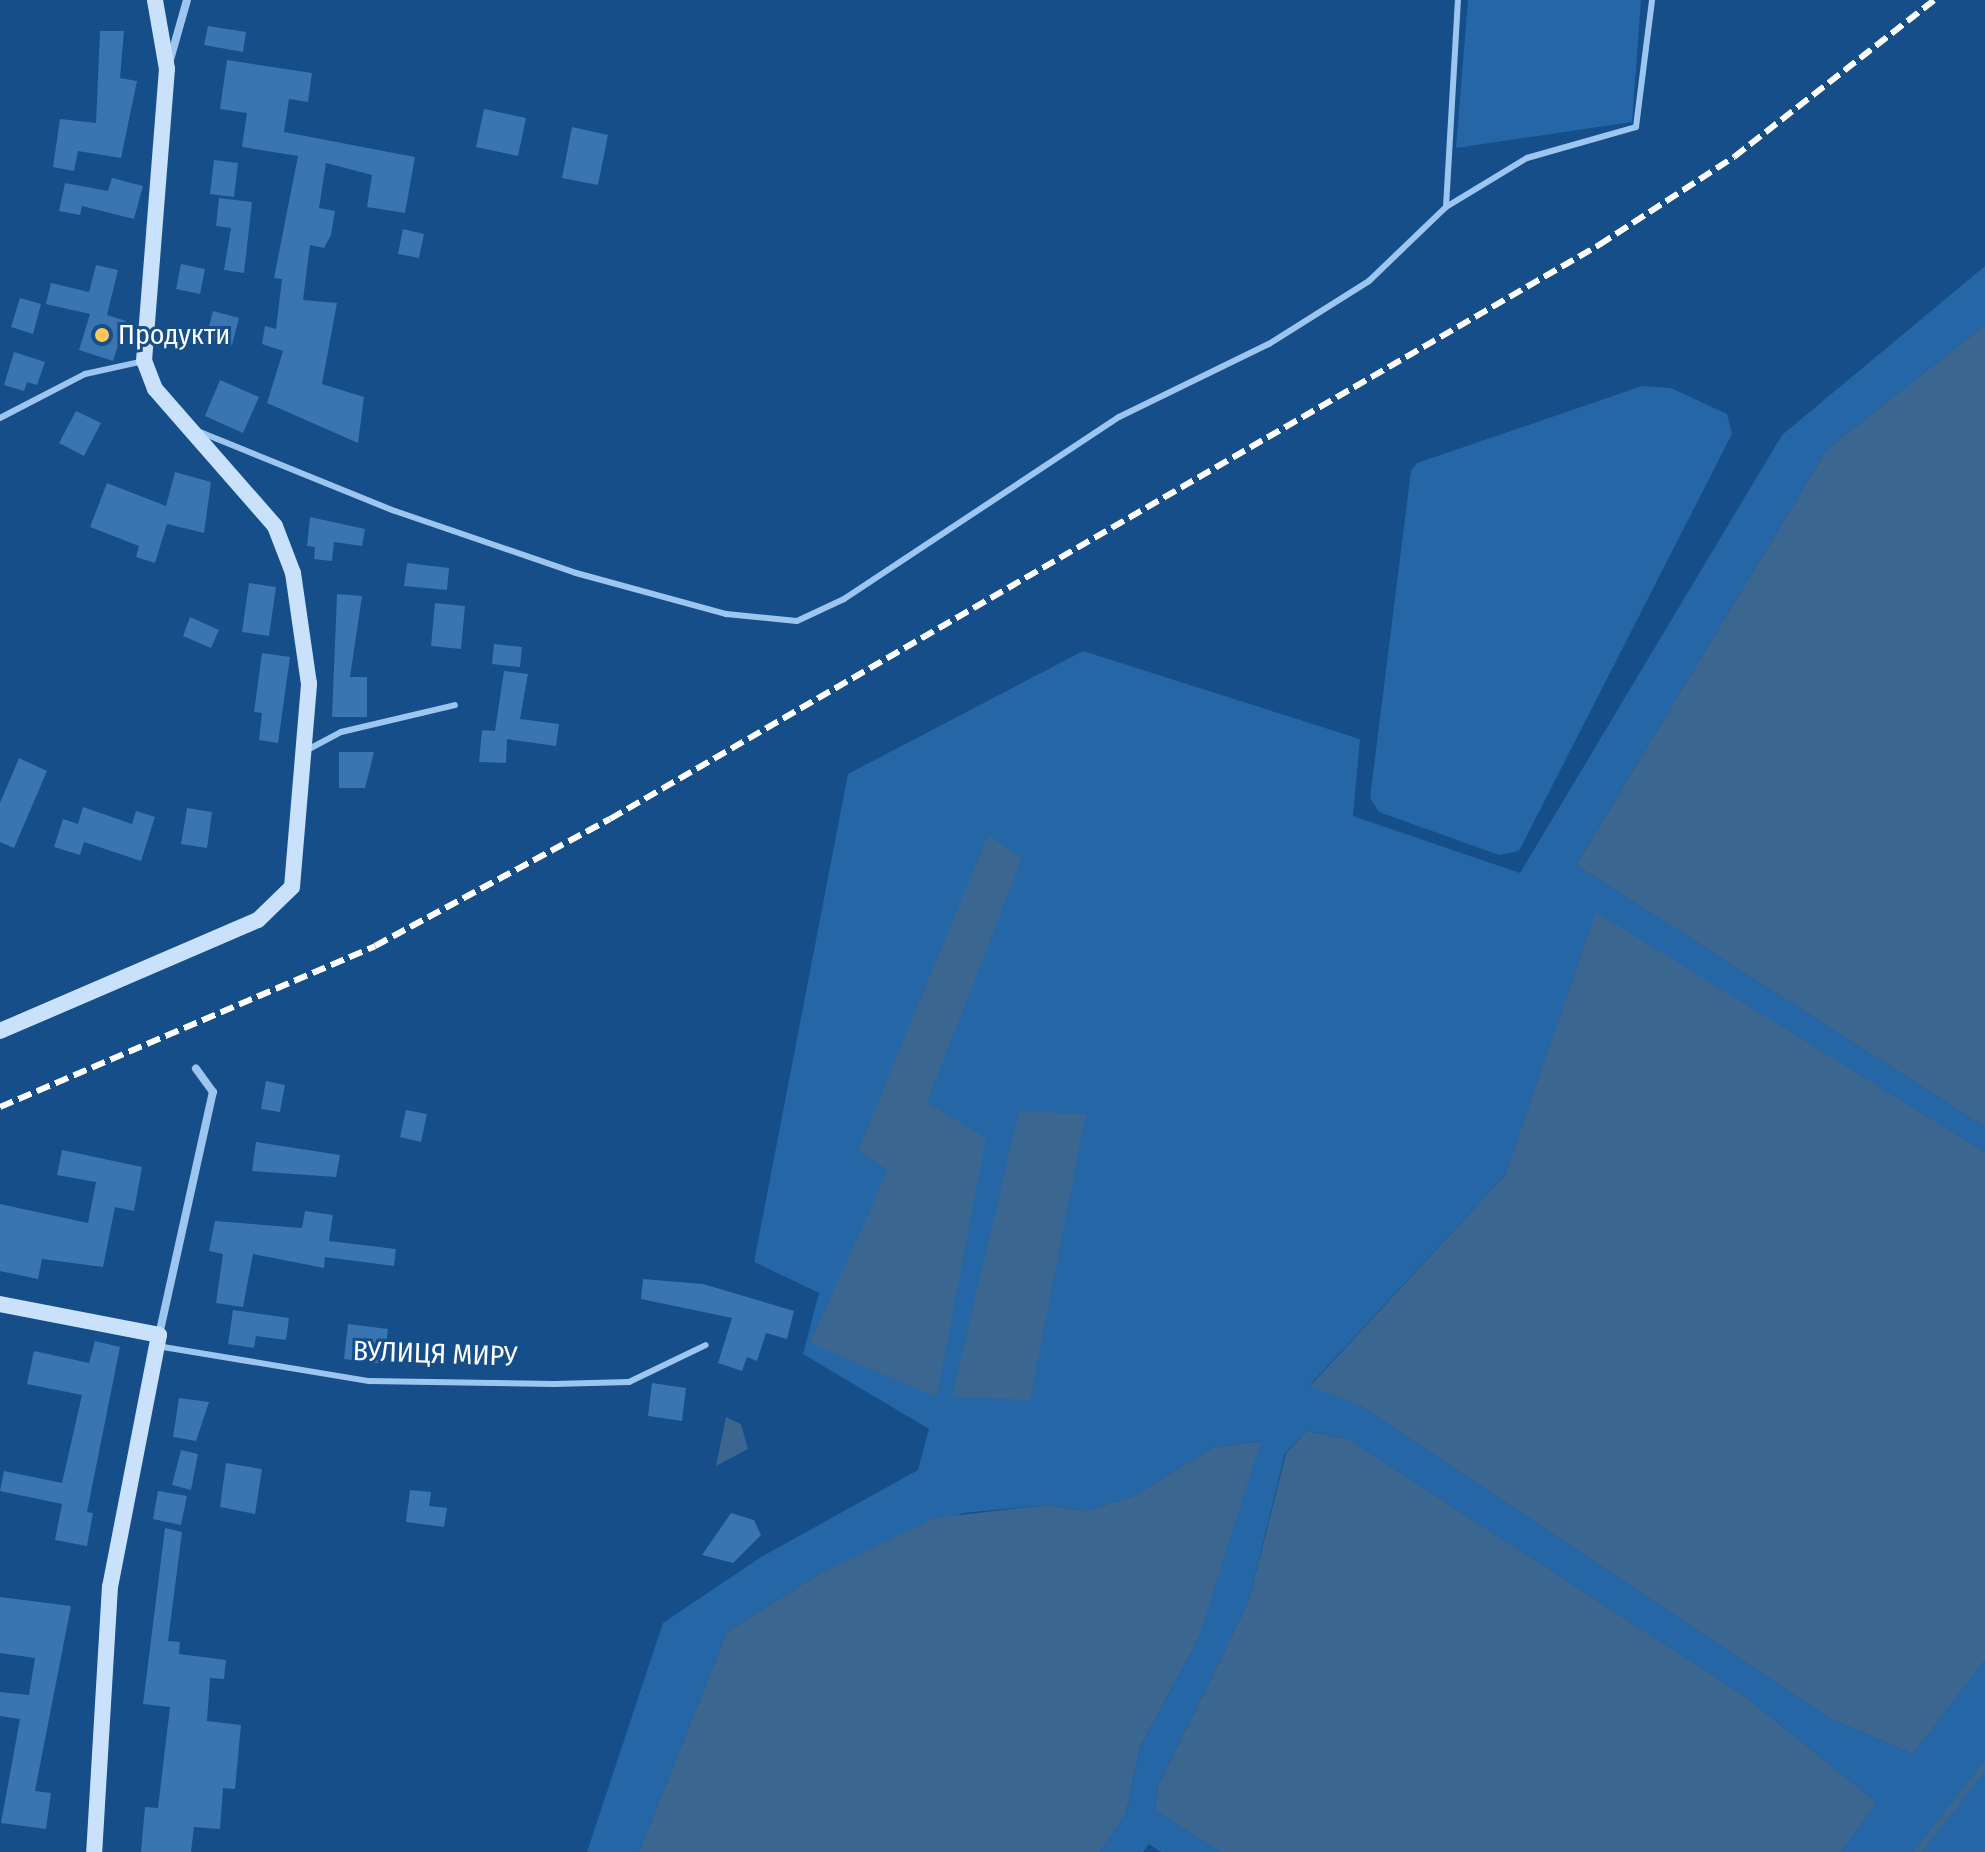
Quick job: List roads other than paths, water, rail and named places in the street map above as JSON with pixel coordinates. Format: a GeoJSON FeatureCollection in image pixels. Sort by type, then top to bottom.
{"type":"FeatureCollection","features":[{"type":"Feature","properties":{"kind":"street"},"geometry":{"type":"LineString","coordinates":[[155,0],[167,69]]}},
{"type":"Feature","properties":{"kind":"street"},"geometry":{"type":"LineString","coordinates":[[0,1031],[279,907],[292,887],[309,749],[306,625],[289,561],[275,526],[155,389],[144,361],[167,69],[187,0]]}},
{"type":"Feature","properties":{"kind":"street"},"geometry":{"type":"LineString","coordinates":[[94,1852],[110,1586],[158,1341],[213,1092],[196,1069]]}},
{"type":"Feature","properties":{"kind":"street","name":"ВУЛИЦЯ МИРУ"},"geometry":{"type":"LineString","coordinates":[[0,1304],[158,1341]]}},
{"type":"Feature","properties":{"kind":"lane"},"geometry":{"type":"LineString","coordinates":[[1446,207],[1458,0]]}},
{"type":"Feature","properties":{"kind":"lane"},"geometry":{"type":"LineString","coordinates":[[189,427],[395,511],[576,573],[726,614],[797,621],[844,599],[1119,417],[1269,344],[1369,281],[1446,207],[1555,145],[1636,127],[1652,0]]}},
{"type":"Feature","properties":{"kind":"lane"},"geometry":{"type":"LineString","coordinates":[[0,418],[85,374],[144,361]]}},
{"type":"Feature","properties":{"kind":"lane"},"geometry":{"type":"LineString","coordinates":[[309,749],[341,732],[455,705]]}},
{"type":"Feature","properties":{"kind":"lane","name":"ВУЛИЦЯ МИРУ"},"geometry":{"type":"LineString","coordinates":[[158,1341],[369,1381],[554,1384],[629,1382],[706,1345]]}},
{"type":"Feature","properties":{"kind":"waterway"},"geometry":{"type":"LineString","coordinates":[[1917,1852],[1985,1764]]}},
{"type":"Feature","properties":{"kind":"railway"},"geometry":{"type":"LineString","coordinates":[[0,1107],[375,946],[610,819],[1599,245],[1734,157],[1934,0]]}},
{"type":"Feature","properties":{"kind":"place","name":"Продукти"},"geometry":{"type":"Point","coordinates":[102,335]}}]}
